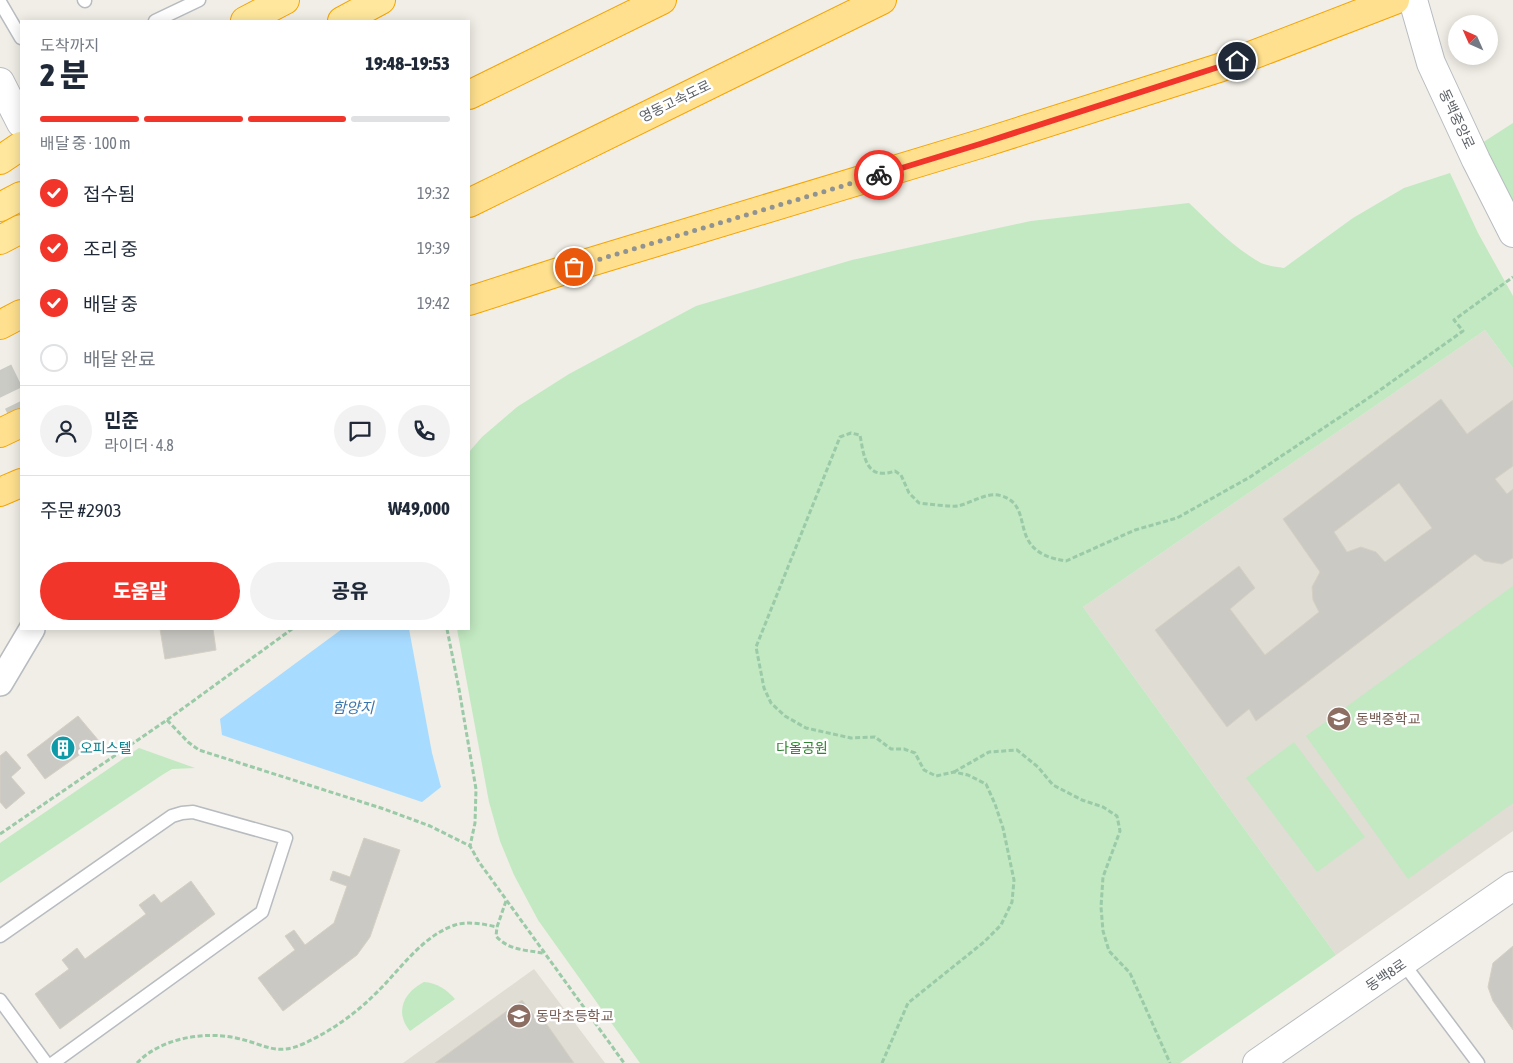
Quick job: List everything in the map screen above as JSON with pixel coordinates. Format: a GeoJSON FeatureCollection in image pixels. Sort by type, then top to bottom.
{"type":"FeatureCollection","features":[{"type":"Feature","properties":{"kind":"highway"},"geometry":{"type":"LineString","coordinates":[[247,20],[285,0]]}},
{"type":"Feature","properties":{"kind":"highway"},"geometry":{"type":"LineString","coordinates":[[470,95],[662,0]]}},
{"type":"Feature","properties":{"kind":"highway","name":"영동고속도로"},"geometry":{"type":"LineString","coordinates":[[470,203],[882,0]]}},
{"type":"Feature","properties":{"kind":"highway"},"geometry":{"type":"LineString","coordinates":[[470,302],[574,267],[980,144],[1219,68],[1395,0]]}},
{"type":"Feature","properties":{"kind":"highway"},"geometry":{"type":"LineString","coordinates":[[344,20],[376,3]]}},
{"type":"Feature","properties":{"kind":"highway"},"geometry":{"type":"LineString","coordinates":[[350,20],[376,3]]}},
{"type":"Feature","properties":{"kind":"highway"},"geometry":{"type":"LineString","coordinates":[[0,160],[20,147]]}},
{"type":"Feature","properties":{"kind":"highway"},"geometry":{"type":"LineString","coordinates":[[0,207],[20,197]]}},
{"type":"Feature","properties":{"kind":"highway"},"geometry":{"type":"LineString","coordinates":[[0,240],[20,230]]}},
{"type":"Feature","properties":{"kind":"highway"},"geometry":{"type":"LineString","coordinates":[[0,325],[20,315]]}},
{"type":"Feature","properties":{"kind":"highway"},"geometry":{"type":"LineString","coordinates":[[0,433],[20,423]]}},
{"type":"Feature","properties":{"kind":"highway"},"geometry":{"type":"LineString","coordinates":[[0,492],[20,483]]}},
{"type":"Feature","properties":{"kind":"street","name":"동백중앙로"},"geometry":{"type":"LineString","coordinates":[[1413,0],[1431,63],[1513,234]]}},
{"type":"Feature","properties":{"kind":"street"},"geometry":{"type":"LineString","coordinates":[[0,82],[20,121]]}},
{"type":"Feature","properties":{"kind":"street"},"geometry":{"type":"LineString","coordinates":[[0,683],[31,630]]}},
{"type":"Feature","properties":{"kind":"street","name":"동백8로"},"geometry":{"type":"LineString","coordinates":[[1257,1063],[1513,886]]}},
{"type":"Feature","properties":{"kind":"lane"},"geometry":{"type":"LineString","coordinates":[[157,20],[199,0]]}},
{"type":"Feature","properties":{"kind":"lane"},"geometry":{"type":"LineString","coordinates":[[0,2],[20,36]]}},
{"type":"Feature","properties":{"kind":"lane"},"geometry":{"type":"LineString","coordinates":[[0,936],[172,816],[193,812],[286,838],[262,912],[53,1063]]}},
{"type":"Feature","properties":{"kind":"lane"},"geometry":{"type":"LineString","coordinates":[[1403,963],[1478,1063]]}},
{"type":"Feature","properties":{"kind":"lane"},"geometry":{"type":"LineString","coordinates":[[0,1000],[46,1063]]}},
{"type":"Feature","properties":{"kind":"path"},"geometry":{"type":"LineString","coordinates":[[1170,1063],[1130,973],[1109,951],[1103,931],[1101,907],[1103,877],[1120,831],[1117,816],[1103,807],[1082,800],[1053,785],[1038,767],[1017,750],[989,752],[954,772],[936,776],[924,770],[915,753],[904,749],[891,750],[875,737],[851,738],[806,728],[786,716],[771,703],[764,688],[756,647],[840,437],[851,433],[860,435],[864,456],[868,465],[876,473],[884,475],[895,471],[900,475],[909,493],[919,503],[955,506],[992,494],[1013,500],[1020,510],[1025,537],[1032,547],[1054,559],[1066,561],[1135,530],[1177,518],[1250,477],[1373,395],[1463,331],[1454,320],[1513,277]]}},
{"type":"Feature","properties":{"kind":"path"},"geometry":{"type":"LineString","coordinates":[[0,834],[167,720],[291,630]]}},
{"type":"Feature","properties":{"kind":"path"},"geometry":{"type":"LineString","coordinates":[[447,630],[476,789],[475,823],[470,846]]}},
{"type":"Feature","properties":{"kind":"path"},"geometry":{"type":"LineString","coordinates":[[167,720],[188,742],[199,750],[384,809],[430,826],[470,846],[479,862],[544,954],[624,1063]]}},
{"type":"Feature","properties":{"kind":"path"},"geometry":{"type":"LineString","coordinates":[[882,1063],[908,1003],[984,942],[1001,925],[1012,902],[1014,880],[996,804],[986,784],[968,775],[954,772]]}},
{"type":"Feature","properties":{"kind":"path"},"geometry":{"type":"LineString","coordinates":[[507,900],[496,927],[496,936],[509,947],[544,954]]}},
{"type":"Feature","properties":{"kind":"path"},"geometry":{"type":"LineString","coordinates":[[137,1063],[144,1056],[161,1046],[195,1037],[233,1038],[286,1051],[326,1032],[349,1016],[373,996],[422,945],[437,934],[462,924],[482,924],[496,927]]}},
{"type":"Feature","properties":{"kind":"shaded area","name":"동백중학교"},"geometry":{"type":"Polygon","coordinates":[[[1485,330],[1513,368],[1513,831],[1336,955],[1083,607],[1485,330]]]}},
{"type":"Feature","properties":{"kind":"shaded area","name":"동막초등학교"},"geometry":{"type":"Polygon","coordinates":[[[534,969],[605,1063],[403,1063],[534,969]]]}},
{"type":"Feature","properties":{"kind":"green space"},"geometry":{"type":"Polygon","coordinates":[[[1513,123],[1513,201],[1482,143],[1513,123]]]}},
{"type":"Feature","properties":{"kind":"green space","name":"다올공원"},"geometry":{"type":"Polygon","coordinates":[[[1450,173],[1478,233],[1513,296],[1513,368],[1485,330],[1083,607],[1336,955],[1180,1063],[640,1063],[538,920],[514,875],[500,841],[489,802],[457,630],[470,630],[470,451],[482,437],[517,407],[569,374],[696,306],[852,260],[1031,221],[1189,203],[1223,235],[1251,257],[1264,264],[1284,268],[1353,218],[1404,188],[1450,173]]]}},
{"type":"Feature","properties":{"kind":"green space"},"geometry":{"type":"Polygon","coordinates":[[[1513,586],[1513,803],[1408,879],[1306,736],[1513,586]]]}},
{"type":"Feature","properties":{"kind":"green space"},"geometry":{"type":"Polygon","coordinates":[[[1294,742],[1365,837],[1317,872],[1246,778],[1294,742]]]}},
{"type":"Feature","properties":{"kind":"green space"},"geometry":{"type":"Polygon","coordinates":[[[139,748],[195,768],[172,769],[0,883],[0,843],[139,748]]]}},
{"type":"Feature","properties":{"kind":"green space"},"geometry":{"type":"Polygon","coordinates":[[[424,982],[441,987],[455,999],[410,1031],[403,1017],[403,1003],[411,991],[424,982]]]}},
{"type":"Feature","properties":{"kind":"water","name":"함양지"},"geometry":{"type":"Polygon","coordinates":[[[341,630],[409,630],[432,753],[441,787],[422,802],[222,735],[220,719],[341,630]]]}},
{"type":"Feature","properties":{"kind":"building"},"geometry":{"type":"Polygon","coordinates":[[[1441,399],[1467,434],[1513,400],[1513,466],[1495,479],[1507,494],[1513,489],[1513,558],[1502,564],[1484,561],[1475,554],[1256,721],[1249,709],[1227,727],[1155,630],[1239,566],[1255,588],[1230,609],[1265,655],[1319,612],[1313,600],[1312,587],[1320,572],[1283,519],[1441,399]],[[1399,483],[1334,532],[1347,552],[1361,547],[1376,552],[1385,562],[1432,528],[1399,483]]]}},
{"type":"Feature","properties":{"kind":"building"},"geometry":{"type":"Polygon","coordinates":[[[160,630],[213,630],[216,650],[165,659],[160,630]]]}},
{"type":"Feature","properties":{"kind":"building","name":"오피스텔"},"geometry":{"type":"Polygon","coordinates":[[[78,716],[99,741],[45,779],[27,755],[78,716]]]}},
{"type":"Feature","properties":{"kind":"building"},"geometry":{"type":"Polygon","coordinates":[[[6,751],[21,768],[11,777],[25,793],[6,809],[0,802],[0,756],[6,751]]]}},
{"type":"Feature","properties":{"kind":"building"},"geometry":{"type":"Polygon","coordinates":[[[364,838],[400,850],[370,937],[357,955],[283,1011],[258,978],[295,950],[285,936],[294,930],[305,945],[334,923],[347,886],[330,880],[333,871],[350,877],[364,838]]]}},
{"type":"Feature","properties":{"kind":"building"},"geometry":{"type":"Polygon","coordinates":[[[191,881],[215,914],[60,1029],[35,994],[69,969],[62,960],[77,948],[85,959],[146,914],[139,905],[154,894],[161,903],[191,881]]]}},
{"type":"Feature","properties":{"kind":"building"},"geometry":{"type":"Polygon","coordinates":[[[1513,946],[1513,1030],[1493,1001],[1488,987],[1493,963],[1513,946]]]}},
{"type":"Feature","properties":{"kind":"building"},"geometry":{"type":"Polygon","coordinates":[[[522,1000],[537,1019],[541,1016],[574,1063],[435,1063],[522,1000]]]}},
{"type":"Feature","properties":{"kind":"tunnel"},"geometry":{"type":"LineString","coordinates":[[0,370],[20,411]]}},
{"type":"Feature","properties":{"kind":"way so far"},"geometry":{"type":"LineString","coordinates":[[574,267],[879,175]]}},
{"type":"Feature","properties":{"kind":"place","name":"동백중학교"},"geometry":{"type":"Point","coordinates":[1339,719]}},
{"type":"Feature","properties":{"kind":"place","name":"오피스텔"},"geometry":{"type":"Point","coordinates":[63,748]}},
{"type":"Feature","properties":{"kind":"place","name":"동막초등학교"},"geometry":{"type":"Point","coordinates":[519,1016]}},
{"type":"Feature","properties":{"kind":"route"},"geometry":{"type":"LineString","coordinates":[[879,175],[1237,61]]}}]}
